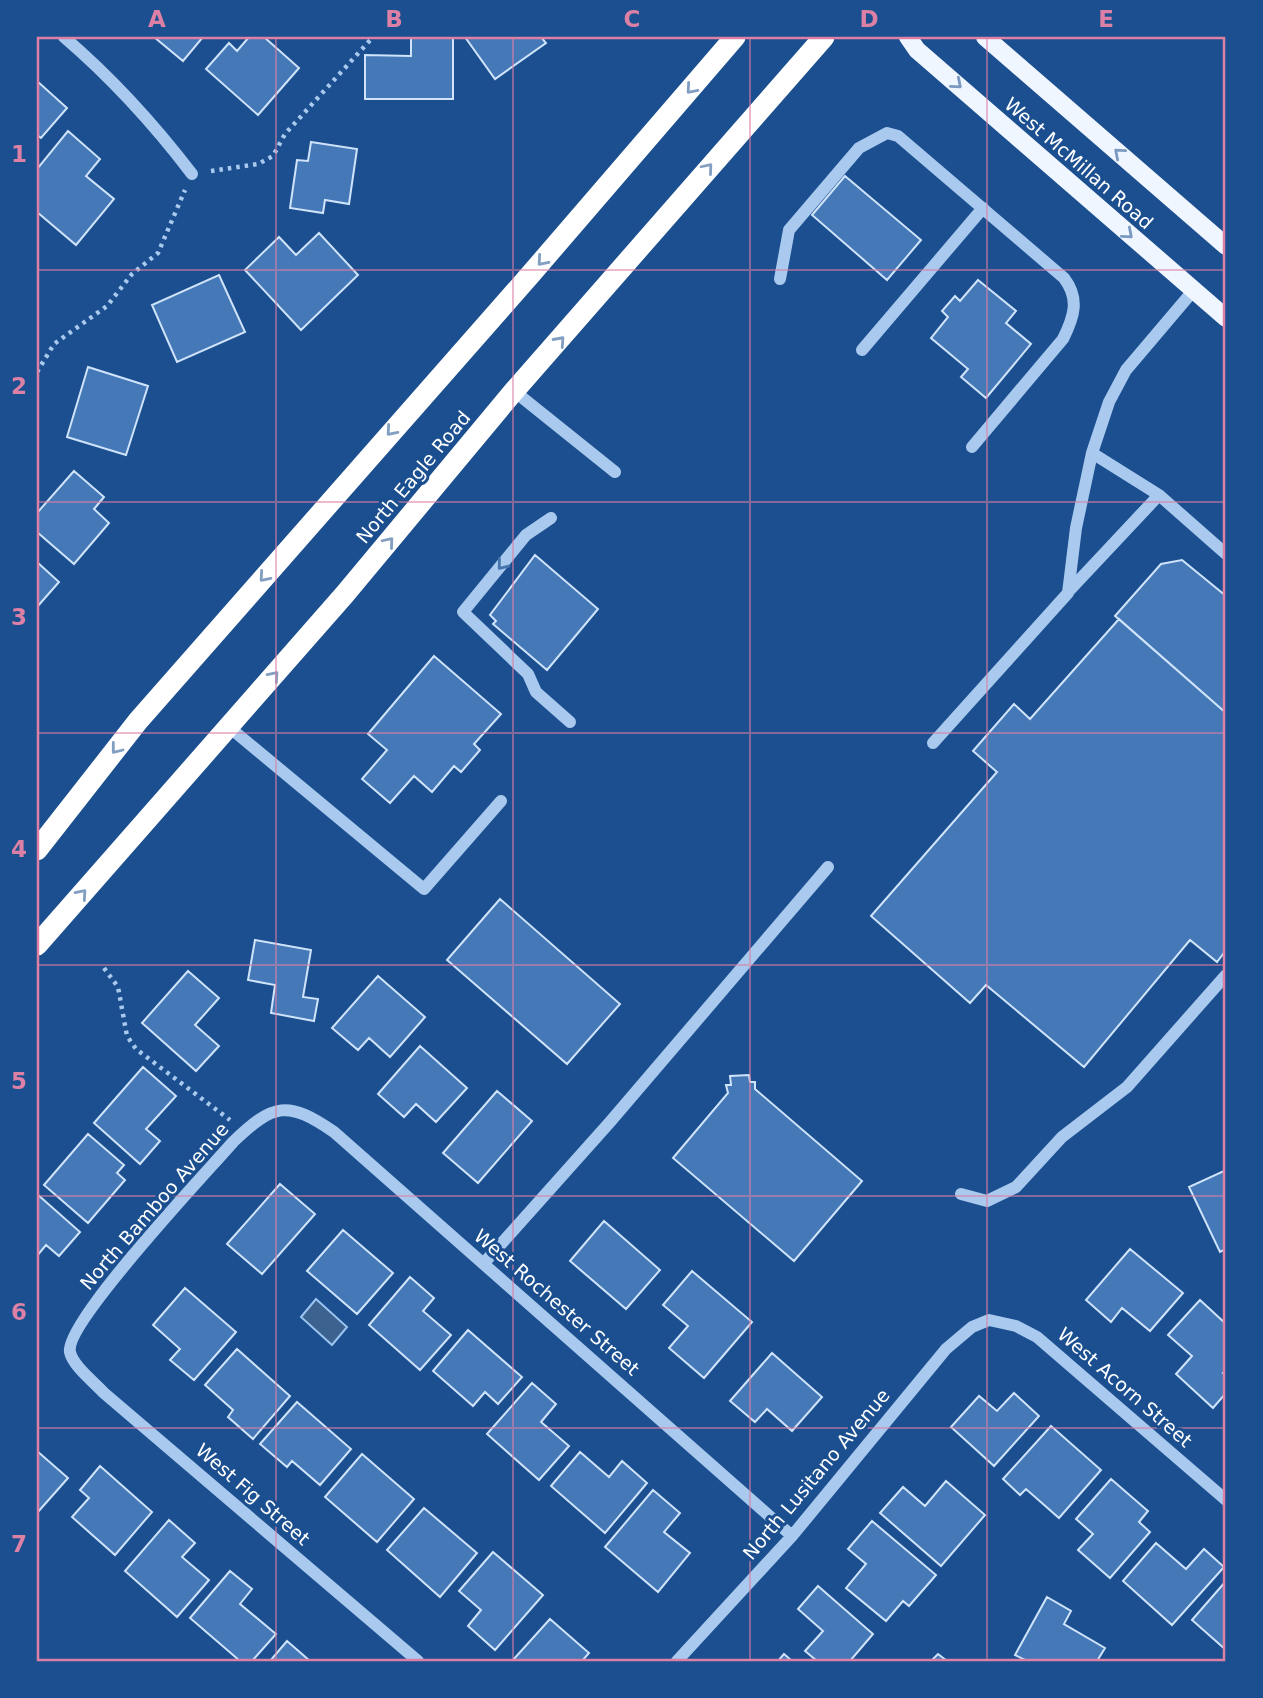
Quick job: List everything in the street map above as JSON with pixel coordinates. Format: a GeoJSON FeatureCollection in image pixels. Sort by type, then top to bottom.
{"type":"FeatureCollection","features":[{"type":"Feature","properties":{"kind":"highway"},"geometry":{"type":"LineString","coordinates":[[37,850],[138,720],[530,275],[735,37]]}},
{"type":"Feature","properties":{"kind":"highway","name":"North Eagle Road"},"geometry":{"type":"LineString","coordinates":[[37,945],[229,727],[514,391],[824,37]]}},
{"type":"Feature","properties":{"kind":"main road","name":"West McMillan Road"},"geometry":{"type":"LineString","coordinates":[[908,37],[917,50],[1226,318]]}},
{"type":"Feature","properties":{"kind":"main road","name":"West McMillan Road"},"geometry":{"type":"LineString","coordinates":[[985,37],[1226,246]]}},
{"type":"Feature","properties":{"kind":"street"},"geometry":{"type":"LineString","coordinates":[[64,37],[105,72],[151,120],[192,174]]}},
{"type":"Feature","properties":{"kind":"street"},"geometry":{"type":"LineString","coordinates":[[780,279],[789,230],[859,148],[887,133],[898,136],[1064,278],[1073,289],[1076,303],[1073,320],[1062,339],[972,447]]}},
{"type":"Feature","properties":{"kind":"street"},"geometry":{"type":"LineString","coordinates":[[862,350],[983,208]]}},
{"type":"Feature","properties":{"kind":"street"},"geometry":{"type":"LineString","coordinates":[[1068,593],[1076,528],[1092,453],[1109,402],[1126,370],[1193,291]]}},
{"type":"Feature","properties":{"kind":"street"},"geometry":{"type":"LineString","coordinates":[[514,391],[615,472]]}},
{"type":"Feature","properties":{"kind":"street"},"geometry":{"type":"LineString","coordinates":[[1092,453],[1160,495],[1226,554]]}},
{"type":"Feature","properties":{"kind":"street"},"geometry":{"type":"LineString","coordinates":[[933,743],[1160,495]]}},
{"type":"Feature","properties":{"kind":"street"},"geometry":{"type":"LineString","coordinates":[[551,518],[526,535],[463,612],[528,674],[536,692],[570,722]]}},
{"type":"Feature","properties":{"kind":"street"},"geometry":{"type":"LineString","coordinates":[[229,727],[424,889],[501,801]]}},
{"type":"Feature","properties":{"kind":"street"},"geometry":{"type":"LineString","coordinates":[[484,1263],[610,1122],[828,867]]}},
{"type":"Feature","properties":{"kind":"street"},"geometry":{"type":"LineString","coordinates":[[961,1194],[987,1201],[1016,1188],[1062,1137],[1127,1087],[1226,975]]}},
{"type":"Feature","properties":{"kind":"street","name":"North Bamboo Avenue"},"geometry":{"type":"LineString","coordinates":[[69,1350],[73,1336],[102,1293],[245,1131],[276,1111],[289,1108]]}},
{"type":"Feature","properties":{"kind":"street","name":"West Rochester Street"},"geometry":{"type":"LineString","coordinates":[[289,1108],[309,1115],[334,1132],[792,1536]]}},
{"type":"Feature","properties":{"kind":"street","name":"North Lusitano Avenue"},"geometry":{"type":"LineString","coordinates":[[677,1661],[792,1536],[946,1349],[972,1327],[989,1320]]}},
{"type":"Feature","properties":{"kind":"street","name":"West Acorn Street"},"geometry":{"type":"LineString","coordinates":[[989,1320],[1016,1326],[1046,1343],[1226,1500]]}},
{"type":"Feature","properties":{"kind":"street","name":"West Fig Street"},"geometry":{"type":"LineString","coordinates":[[69,1350],[75,1362],[104,1393],[418,1661]]}},
{"type":"Feature","properties":{"kind":"path"},"geometry":{"type":"LineString","coordinates":[[37,372],[54,344],[107,306],[132,274],[158,253],[192,174],[258,164],[273,156],[285,134],[373,37]]}},
{"type":"Feature","properties":{"kind":"path"},"geometry":{"type":"LineString","coordinates":[[104,968],[118,987],[127,1036],[136,1049],[245,1131]]}},
{"type":"Feature","properties":{"kind":"water"},"geometry":{"type":"Polygon","coordinates":[[[316,1299],[347,1327],[332,1345],[301,1317],[316,1299]]]}},
{"type":"Feature","properties":{"kind":"building"},"geometry":{"type":"Polygon","coordinates":[[[154,37],[203,37],[183,61],[154,37]]]}},
{"type":"Feature","properties":{"kind":"building"},"geometry":{"type":"Polygon","coordinates":[[[249,37],[264,37],[299,68],[258,115],[206,69],[229,43],[237,51],[249,37]]]}},
{"type":"Feature","properties":{"kind":"building"},"geometry":{"type":"Polygon","coordinates":[[[411,37],[453,37],[453,99],[365,99],[365,55],[411,56],[411,37]]]}},
{"type":"Feature","properties":{"kind":"building"},"geometry":{"type":"Polygon","coordinates":[[[465,37],[541,37],[546,43],[495,79],[465,37]]]}},
{"type":"Feature","properties":{"kind":"building"},"geometry":{"type":"Polygon","coordinates":[[[37,81],[67,108],[41,138],[37,135],[37,81]]]}},
{"type":"Feature","properties":{"kind":"building"},"geometry":{"type":"Polygon","coordinates":[[[68,131],[100,159],[86,176],[114,199],[76,245],[37,212],[37,169],[68,131]]]}},
{"type":"Feature","properties":{"kind":"building"},"geometry":{"type":"Polygon","coordinates":[[[311,142],[357,149],[349,204],[325,200],[323,213],[290,208],[297,160],[308,161],[311,142]]]}},
{"type":"Feature","properties":{"kind":"building"},"geometry":{"type":"Polygon","coordinates":[[[845,176],[921,240],[887,280],[812,215],[845,176]]]}},
{"type":"Feature","properties":{"kind":"building"},"geometry":{"type":"Polygon","coordinates":[[[319,233],[358,275],[301,330],[245,270],[279,237],[296,255],[319,233]]]}},
{"type":"Feature","properties":{"kind":"building"},"geometry":{"type":"Polygon","coordinates":[[[219,275],[245,332],[177,362],[152,305],[219,275]]]}},
{"type":"Feature","properties":{"kind":"building"},"geometry":{"type":"Polygon","coordinates":[[[978,280],[1016,311],[1006,323],[1031,344],[986,398],[961,377],[968,369],[931,338],[948,317],[942,311],[955,296],[960,301],[978,280]]]}},
{"type":"Feature","properties":{"kind":"building"},"geometry":{"type":"Polygon","coordinates":[[[88,367],[148,386],[126,455],[67,437],[88,367]]]}},
{"type":"Feature","properties":{"kind":"building"},"geometry":{"type":"Polygon","coordinates":[[[74,471],[104,497],[94,509],[109,523],[74,564],[37,532],[37,513],[74,471]]]}},
{"type":"Feature","properties":{"kind":"building"},"geometry":{"type":"Polygon","coordinates":[[[535,555],[598,609],[547,670],[493,624],[496,621],[490,615],[535,555]]]}},
{"type":"Feature","properties":{"kind":"building"},"geometry":{"type":"Polygon","coordinates":[[[1182,560],[1226,596],[1226,713],[1115,616],[1161,564],[1182,560]]]}},
{"type":"Feature","properties":{"kind":"building"},"geometry":{"type":"Polygon","coordinates":[[[37,562],[59,582],[37,607],[37,562]]]}},
{"type":"Feature","properties":{"kind":"building"},"geometry":{"type":"Polygon","coordinates":[[[1119,619],[1226,713],[1226,950],[1217,962],[1190,940],[1084,1067],[986,985],[970,1003],[871,916],[997,772],[973,751],[1014,704],[1030,719],[1119,619]]]}},
{"type":"Feature","properties":{"kind":"building"},"geometry":{"type":"Polygon","coordinates":[[[434,656],[501,714],[474,744],[480,750],[461,772],[454,766],[432,792],[414,776],[390,803],[362,779],[387,750],[368,734],[434,656]]]}},
{"type":"Feature","properties":{"kind":"building"},"geometry":{"type":"Polygon","coordinates":[[[500,899],[620,1004],[567,1064],[447,960],[500,899]]]}},
{"type":"Feature","properties":{"kind":"building"},"geometry":{"type":"Polygon","coordinates":[[[255,940],[311,950],[303,997],[318,999],[314,1021],[271,1013],[275,985],[248,980],[255,940]]]}},
{"type":"Feature","properties":{"kind":"building"},"geometry":{"type":"Polygon","coordinates":[[[188,971],[219,998],[195,1025],[219,1046],[196,1071],[142,1023],[188,971]]]}},
{"type":"Feature","properties":{"kind":"building"},"geometry":{"type":"Polygon","coordinates":[[[378,976],[425,1017],[390,1057],[369,1038],[358,1050],[332,1028],[378,976]]]}},
{"type":"Feature","properties":{"kind":"building"},"geometry":{"type":"Polygon","coordinates":[[[420,1046],[467,1088],[436,1122],[416,1104],[404,1117],[378,1094],[420,1046]]]}},
{"type":"Feature","properties":{"kind":"building"},"geometry":{"type":"Polygon","coordinates":[[[143,1067],[176,1096],[146,1129],[160,1141],[140,1164],[94,1123],[143,1067]]]}},
{"type":"Feature","properties":{"kind":"building"},"geometry":{"type":"Polygon","coordinates":[[[749,1075],[750,1082],[755,1082],[755,1089],[862,1181],[794,1261],[673,1158],[728,1093],[726,1085],[731,1085],[730,1076],[749,1075]]]}},
{"type":"Feature","properties":{"kind":"building"},"geometry":{"type":"Polygon","coordinates":[[[497,1091],[532,1121],[478,1183],[443,1153],[497,1091]]]}},
{"type":"Feature","properties":{"kind":"building"},"geometry":{"type":"Polygon","coordinates":[[[88,1134],[124,1165],[117,1173],[125,1180],[88,1223],[44,1185],[88,1134]]]}},
{"type":"Feature","properties":{"kind":"building"},"geometry":{"type":"Polygon","coordinates":[[[1226,1170],[1226,1249],[1220,1252],[1189,1187],[1226,1170]]]}},
{"type":"Feature","properties":{"kind":"building"},"geometry":{"type":"Polygon","coordinates":[[[280,1184],[315,1214],[262,1274],[227,1244],[280,1184]]]}},
{"type":"Feature","properties":{"kind":"building"},"geometry":{"type":"Polygon","coordinates":[[[37,1194],[80,1232],[59,1256],[46,1245],[37,1256],[37,1194]]]}},
{"type":"Feature","properties":{"kind":"building"},"geometry":{"type":"Polygon","coordinates":[[[604,1221],[660,1270],[626,1309],[570,1261],[604,1221]]]}},
{"type":"Feature","properties":{"kind":"building"},"geometry":{"type":"Polygon","coordinates":[[[343,1230],[393,1273],[357,1314],[307,1271],[343,1230]]]}},
{"type":"Feature","properties":{"kind":"building"},"geometry":{"type":"Polygon","coordinates":[[[1130,1249],[1183,1293],[1150,1331],[1122,1308],[1111,1322],[1086,1300],[1130,1249]]]}},
{"type":"Feature","properties":{"kind":"building"},"geometry":{"type":"Polygon","coordinates":[[[692,1271],[752,1322],[704,1378],[669,1348],[688,1326],[663,1305],[692,1271]]]}},
{"type":"Feature","properties":{"kind":"building"},"geometry":{"type":"Polygon","coordinates":[[[410,1277],[434,1298],[423,1311],[451,1335],[420,1370],[369,1325],[410,1277]]]}},
{"type":"Feature","properties":{"kind":"building"},"geometry":{"type":"Polygon","coordinates":[[[185,1288],[236,1332],[194,1380],[170,1360],[180,1349],[153,1325],[185,1288]]]}},
{"type":"Feature","properties":{"kind":"building"},"geometry":{"type":"Polygon","coordinates":[[[1200,1300],[1226,1324],[1226,1369],[1223,1373],[1226,1375],[1226,1393],[1213,1408],[1176,1374],[1192,1356],[1168,1335],[1200,1300]]]}},
{"type":"Feature","properties":{"kind":"building"},"geometry":{"type":"Polygon","coordinates":[[[468,1330],[522,1377],[498,1404],[485,1392],[473,1406],[433,1371],[468,1330]]]}},
{"type":"Feature","properties":{"kind":"building"},"geometry":{"type":"Polygon","coordinates":[[[237,1349],[290,1396],[253,1439],[228,1417],[233,1410],[205,1385],[237,1349]]]}},
{"type":"Feature","properties":{"kind":"building"},"geometry":{"type":"Polygon","coordinates":[[[772,1353],[822,1397],[792,1431],[767,1409],[755,1422],[730,1401],[772,1353]]]}},
{"type":"Feature","properties":{"kind":"building"},"geometry":{"type":"Polygon","coordinates":[[[532,1383],[556,1404],[541,1422],[569,1446],[539,1480],[487,1434],[532,1383]]]}},
{"type":"Feature","properties":{"kind":"building"},"geometry":{"type":"Polygon","coordinates":[[[1014,1393],[1039,1416],[994,1466],[951,1427],[979,1396],[997,1411],[1014,1393]]]}},
{"type":"Feature","properties":{"kind":"building"},"geometry":{"type":"Polygon","coordinates":[[[297,1402],[351,1449],[320,1485],[292,1461],[287,1467],[260,1444],[297,1402]]]}},
{"type":"Feature","properties":{"kind":"building"},"geometry":{"type":"Polygon","coordinates":[[[1051,1426],[1101,1470],[1059,1518],[1026,1489],[1020,1495],[1003,1479],[1051,1426]]]}},
{"type":"Feature","properties":{"kind":"building"},"geometry":{"type":"Polygon","coordinates":[[[37,1451],[68,1478],[37,1513],[37,1451]]]}},
{"type":"Feature","properties":{"kind":"building"},"geometry":{"type":"Polygon","coordinates":[[[580,1452],[609,1477],[622,1461],[647,1483],[605,1533],[551,1486],[580,1452]]]}},
{"type":"Feature","properties":{"kind":"building"},"geometry":{"type":"Polygon","coordinates":[[[362,1454],[414,1499],[377,1542],[325,1497],[362,1454]]]}},
{"type":"Feature","properties":{"kind":"building"},"geometry":{"type":"Polygon","coordinates":[[[100,1466],[152,1512],[115,1555],[72,1517],[89,1498],[80,1490],[100,1466]]]}},
{"type":"Feature","properties":{"kind":"building"},"geometry":{"type":"Polygon","coordinates":[[[1111,1479],[1148,1511],[1139,1522],[1150,1532],[1110,1578],[1078,1550],[1093,1534],[1076,1519],[1111,1479]]]}},
{"type":"Feature","properties":{"kind":"building"},"geometry":{"type":"Polygon","coordinates":[[[946,1481],[985,1515],[941,1566],[880,1513],[903,1487],[925,1506],[946,1481]]]}},
{"type":"Feature","properties":{"kind":"building"},"geometry":{"type":"Polygon","coordinates":[[[653,1490],[680,1513],[664,1532],[690,1553],[658,1592],[605,1547],[653,1490]]]}},
{"type":"Feature","properties":{"kind":"building"},"geometry":{"type":"Polygon","coordinates":[[[424,1508],[477,1553],[440,1597],[387,1550],[424,1508]]]}},
{"type":"Feature","properties":{"kind":"building"},"geometry":{"type":"Polygon","coordinates":[[[169,1520],[195,1543],[182,1557],[209,1580],[177,1617],[125,1571],[169,1520]]]}},
{"type":"Feature","properties":{"kind":"building"},"geometry":{"type":"Polygon","coordinates":[[[872,1521],[936,1575],[909,1606],[903,1601],[886,1621],[846,1588],[866,1564],[848,1549],[872,1521]]]}},
{"type":"Feature","properties":{"kind":"building"},"geometry":{"type":"Polygon","coordinates":[[[1156,1543],[1186,1569],[1204,1549],[1224,1567],[1172,1625],[1123,1581],[1156,1543]]]}},
{"type":"Feature","properties":{"kind":"building"},"geometry":{"type":"Polygon","coordinates":[[[493,1552],[543,1595],[495,1650],[468,1626],[481,1610],[459,1591],[493,1552]]]}},
{"type":"Feature","properties":{"kind":"building"},"geometry":{"type":"Polygon","coordinates":[[[230,1571],[252,1589],[240,1604],[276,1634],[252,1661],[240,1661],[190,1618],[230,1571]]]}},
{"type":"Feature","properties":{"kind":"building"},"geometry":{"type":"Polygon","coordinates":[[[1226,1581],[1226,1650],[1192,1620],[1226,1581]]]}},
{"type":"Feature","properties":{"kind":"building"},"geometry":{"type":"Polygon","coordinates":[[[818,1586],[873,1634],[850,1661],[817,1661],[805,1651],[823,1631],[798,1609],[818,1586]]]}},
{"type":"Feature","properties":{"kind":"building"},"geometry":{"type":"Polygon","coordinates":[[[1047,1597],[1071,1611],[1064,1624],[1105,1648],[1097,1661],[1027,1661],[1015,1655],[1047,1597]]]}},
{"type":"Feature","properties":{"kind":"building"},"geometry":{"type":"Polygon","coordinates":[[[550,1619],[589,1653],[582,1661],[512,1661],[550,1619]]]}},
{"type":"Feature","properties":{"kind":"building"},"geometry":{"type":"Polygon","coordinates":[[[287,1641],[310,1661],[270,1661],[287,1641]]]}},
{"type":"Feature","properties":{"kind":"building"},"geometry":{"type":"Polygon","coordinates":[[[784,1654],[792,1661],[778,1661],[784,1654]]]}},
{"type":"Feature","properties":{"kind":"building"},"geometry":{"type":"Polygon","coordinates":[[[938,1654],[947,1661],[931,1661],[938,1654]]]}}]}
